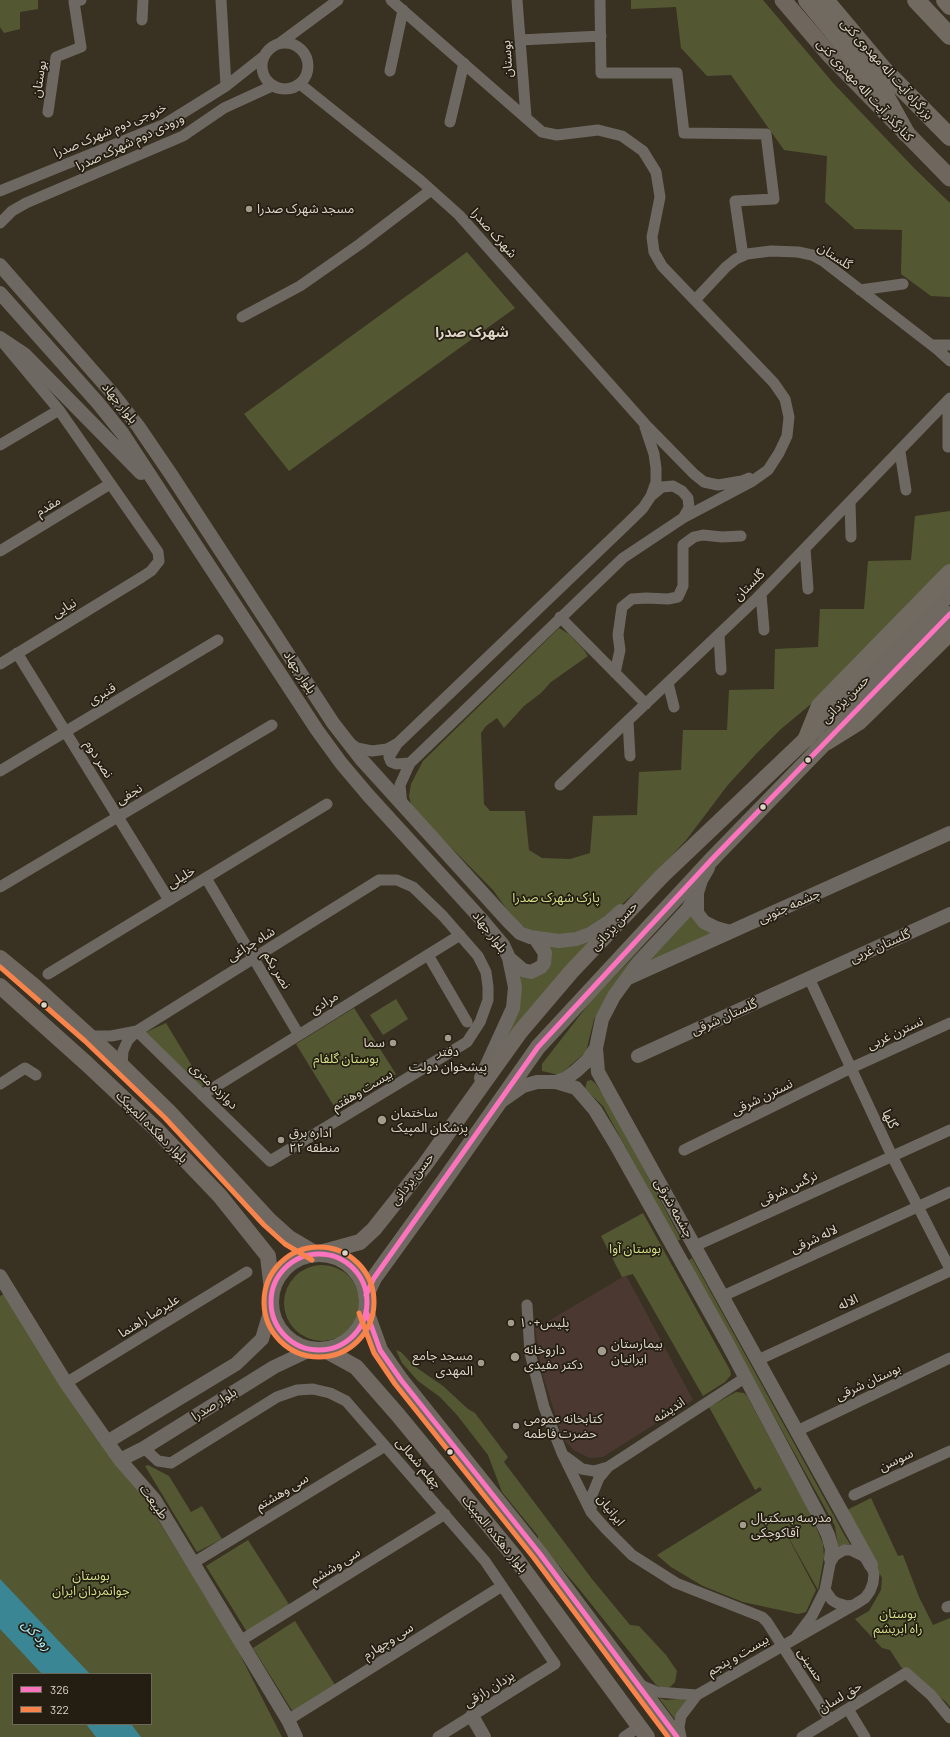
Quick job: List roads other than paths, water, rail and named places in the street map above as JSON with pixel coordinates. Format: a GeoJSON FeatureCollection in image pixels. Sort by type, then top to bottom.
{"type":"FeatureCollection","features":[{"type":"Feature","properties":{"kind":"highway"},"geometry":{"type":"LineString","coordinates":[[807,0],[885,95],[906,133]]}},
{"type":"Feature","properties":{"kind":"highway","name":"بزرگراه آیت اله مهدوی کنی"},"geometry":{"type":"LineString","coordinates":[[825,0],[883,68],[950,137]]}},
{"type":"Feature","properties":{"kind":"highway"},"geometry":{"type":"LineString","coordinates":[[916,0],[950,36]]}},
{"type":"Feature","properties":{"kind":"highway"},"geometry":{"type":"LineString","coordinates":[[945,0],[950,6]]}},
{"type":"Feature","properties":{"kind":"highway"},"geometry":{"type":"LineString","coordinates":[[807,738],[820,706],[950,573]]}},
{"type":"Feature","properties":{"kind":"highway"},"geometry":{"type":"LineString","coordinates":[[827,740],[859,722],[945,618]]}},
{"type":"Feature","properties":{"kind":"main road","name":"کنارگذر آیت اله مهدوی کنی"},"geometry":{"type":"LineString","coordinates":[[783,0],[830,54],[950,178]]}},
{"type":"Feature","properties":{"kind":"main road","name":"حسن یزدانی"},"geometry":{"type":"LineString","coordinates":[[316,1254],[360,1242],[374,1229],[424,1166],[520,1032],[572,972],[662,876],[807,738],[945,618],[950,593]]}},
{"type":"Feature","properties":{"kind":"main road","name":"حسن یزدانی"},"geometry":{"type":"LineString","coordinates":[[366,1295],[374,1278],[538,1047],[714,857],[827,740]]}},
{"type":"Feature","properties":{"kind":"main road","name":"بلوار دهکده المپیک"},"geometry":{"type":"LineString","coordinates":[[0,958],[34,986],[122,1066],[170,1113],[269,1220],[289,1238],[316,1254]]}},
{"type":"Feature","properties":{"kind":"main road","name":"بلوار دهکده المپیک"},"geometry":{"type":"LineString","coordinates":[[0,986],[150,1123],[220,1196],[268,1256],[272,1290]]}},
{"type":"Feature","properties":{"kind":"main road"},"geometry":{"type":"LineString","coordinates":[[316,1254],[330,1256],[344,1261],[354,1270],[362,1281],[366,1295],[366,1311],[361,1325],[352,1338],[339,1346],[317,1350],[295,1345],[284,1336],[275,1323],[271,1309],[272,1290],[278,1276],[288,1265],[302,1257],[316,1254]]}},
{"type":"Feature","properties":{"kind":"main road","name":"بلوار دهکده المپیک"},"geometry":{"type":"LineString","coordinates":[[366,1311],[380,1350],[400,1380],[540,1554],[677,1737]]}},
{"type":"Feature","properties":{"kind":"main road","name":"بلوار دهکده المپیک"},"geometry":{"type":"LineString","coordinates":[[317,1350],[356,1367],[398,1415],[514,1556],[643,1732]]}},
{"type":"Feature","properties":{"kind":"street","name":"بوستان"},"geometry":{"type":"LineString","coordinates":[[48,112],[56,57],[81,47],[74,2],[81,0]]}},
{"type":"Feature","properties":{"kind":"street"},"geometry":{"type":"LineString","coordinates":[[142,20],[143,0]]}},
{"type":"Feature","properties":{"kind":"street"},"geometry":{"type":"LineString","coordinates":[[221,0],[226,86]]}},
{"type":"Feature","properties":{"kind":"street"},"geometry":{"type":"LineString","coordinates":[[280,43],[293,44],[304,52],[308,65],[307,72],[300,84],[288,90],[272,86],[266,81],[262,74],[261,66],[264,56],[273,46],[280,43],[338,0]]}},
{"type":"Feature","properties":{"kind":"street"},"geometry":{"type":"LineString","coordinates":[[391,0],[542,132],[557,135],[598,130],[622,136],[643,151],[656,172],[660,198],[652,237],[654,252],[662,266],[774,383],[785,399],[789,417],[787,436],[779,453],[768,470],[745,486],[683,518],[623,558],[410,763],[400,785],[402,806]]}},
{"type":"Feature","properties":{"kind":"street","name":"بوستان"},"geometry":{"type":"LineString","coordinates":[[517,0],[526,117]]}},
{"type":"Feature","properties":{"kind":"street"},"geometry":{"type":"LineString","coordinates":[[600,0],[601,73],[677,73],[684,133],[766,134],[774,199],[735,201],[743,256]]}},
{"type":"Feature","properties":{"kind":"street"},"geometry":{"type":"LineString","coordinates":[[390,71],[403,10]]}},
{"type":"Feature","properties":{"kind":"street"},"geometry":{"type":"LineString","coordinates":[[520,40],[600,36]]}},
{"type":"Feature","properties":{"kind":"street","name":"خروجی دوم شهرک صدرا"},"geometry":{"type":"LineString","coordinates":[[0,191],[165,124],[226,86],[264,56]]}},
{"type":"Feature","properties":{"kind":"street"},"geometry":{"type":"LineString","coordinates":[[450,122],[464,63]]}},
{"type":"Feature","properties":{"kind":"street","name":"شهرک صدرا"},"geometry":{"type":"LineString","coordinates":[[300,84],[431,190],[459,215],[645,424],[688,469],[704,482],[718,485],[742,481],[768,470]]}},
{"type":"Feature","properties":{"kind":"street","name":"ورودی دوم شهرک صدرا"},"geometry":{"type":"LineString","coordinates":[[0,223],[12,210],[26,202],[183,136],[224,108],[272,86]]}},
{"type":"Feature","properties":{"kind":"street"},"geometry":{"type":"LineString","coordinates":[[242,316],[300,286],[360,244],[431,190]]}},
{"type":"Feature","properties":{"kind":"street"},"geometry":{"type":"LineString","coordinates":[[0,213],[12,210]]}},
{"type":"Feature","properties":{"kind":"street","name":"گلستان"},"geometry":{"type":"LineString","coordinates":[[695,300],[726,267],[736,259],[743,256],[771,251],[798,252],[812,255],[823,261],[932,345],[950,361]]}},
{"type":"Feature","properties":{"kind":"street","name":"بلوار جهاد"},"geometry":{"type":"LineString","coordinates":[[0,265],[107,387],[138,426],[333,723],[361,759],[402,806],[508,921],[520,932],[535,938],[559,941],[576,939],[590,934],[610,921],[662,876]]}},
{"type":"Feature","properties":{"kind":"street"},"geometry":{"type":"LineString","coordinates":[[860,290],[903,284]]}},
{"type":"Feature","properties":{"kind":"street","name":"بلوار جهاد"},"geometry":{"type":"LineString","coordinates":[[0,293],[98,403],[123,434],[317,730],[341,763],[368,795],[495,934],[509,958],[515,987],[513,1008],[470,1100]]}},
{"type":"Feature","properties":{"kind":"street"},"geometry":{"type":"LineString","coordinates":[[0,339],[24,354],[165,497]]}},
{"type":"Feature","properties":{"kind":"street"},"geometry":{"type":"LineString","coordinates":[[0,339],[59,410],[110,484]]}},
{"type":"Feature","properties":{"kind":"street"},"geometry":{"type":"LineString","coordinates":[[932,345],[950,345]]}},
{"type":"Feature","properties":{"kind":"street"},"geometry":{"type":"LineString","coordinates":[[948,447],[949,400]]}},
{"type":"Feature","properties":{"kind":"street","name":"گلستان"},"geometry":{"type":"LineString","coordinates":[[560,785],[761,594],[949,400]]}},
{"type":"Feature","properties":{"kind":"street"},"geometry":{"type":"LineString","coordinates":[[0,445],[59,410]]}},
{"type":"Feature","properties":{"kind":"street"},"geometry":{"type":"LineString","coordinates":[[410,763],[396,764],[392,762],[389,757],[398,743],[643,508],[651,496],[656,482],[654,454],[645,424]]}},
{"type":"Feature","properties":{"kind":"street"},"geometry":{"type":"LineString","coordinates":[[900,452],[906,490]]}},
{"type":"Feature","properties":{"kind":"street","name":"مقدم"},"geometry":{"type":"LineString","coordinates":[[0,551],[110,484]]}},
{"type":"Feature","properties":{"kind":"street","name":"نیایی"},"geometry":{"type":"LineString","coordinates":[[0,664],[142,577],[151,571],[159,561],[158,552],[110,484]]}},
{"type":"Feature","properties":{"kind":"street"},"geometry":{"type":"LineString","coordinates":[[651,496],[662,487],[673,486],[682,491],[688,498],[689,508],[683,518]]}},
{"type":"Feature","properties":{"kind":"street"},"geometry":{"type":"LineString","coordinates":[[850,502],[851,537]]}},
{"type":"Feature","properties":{"kind":"street"},"geometry":{"type":"LineString","coordinates":[[615,673],[620,650],[618,635],[622,607],[632,599],[668,599],[678,597],[683,586],[683,545],[694,537],[703,535],[722,537],[741,536]]}},
{"type":"Feature","properties":{"kind":"street"},"geometry":{"type":"LineString","coordinates":[[805,548],[808,589]]}},
{"type":"Feature","properties":{"kind":"street"},"geometry":{"type":"LineString","coordinates":[[761,594],[764,630]]}},
{"type":"Feature","properties":{"kind":"street"},"geometry":{"type":"LineString","coordinates":[[560,618],[646,704]]}},
{"type":"Feature","properties":{"kind":"street"},"geometry":{"type":"LineString","coordinates":[[719,634],[721,670]]}},
{"type":"Feature","properties":{"kind":"street","name":"قنبری"},"geometry":{"type":"LineString","coordinates":[[0,771],[218,640]]}},
{"type":"Feature","properties":{"kind":"street","name":"نصر دوم"},"geometry":{"type":"LineString","coordinates":[[17,653],[169,900]]}},
{"type":"Feature","properties":{"kind":"street"},"geometry":{"type":"LineString","coordinates":[[668,683],[674,707]]}},
{"type":"Feature","properties":{"kind":"street"},"geometry":{"type":"LineString","coordinates":[[628,721],[630,756]]}},
{"type":"Feature","properties":{"kind":"street","name":"نجفی"},"geometry":{"type":"LineString","coordinates":[[0,886],[272,725]]}},
{"type":"Feature","properties":{"kind":"street"},"geometry":{"type":"LineString","coordinates":[[347,740],[357,748],[372,751],[387,749],[398,743]]}},
{"type":"Feature","properties":{"kind":"street","name":"خلیلی"},"geometry":{"type":"LineString","coordinates":[[48,974],[328,804]]}},
{"type":"Feature","properties":{"kind":"street","name":"چشمه جنوبی"},"geometry":{"type":"LineString","coordinates":[[627,978],[950,833]]}},
{"type":"Feature","properties":{"kind":"street","name":"چشمه شرقی"},"geometry":{"type":"LineString","coordinates":[[714,857],[700,880],[697,893],[688,909],[639,962],[614,996],[602,1019],[596,1048],[598,1072],[871,1565]]}},
{"type":"Feature","properties":{"kind":"street","name":"نصر یکم"},"geometry":{"type":"LineString","coordinates":[[206,878],[299,1035]]}},
{"type":"Feature","properties":{"kind":"street","name":"شاه چراغی"},"geometry":{"type":"LineString","coordinates":[[137,1031],[379,880],[397,880],[413,887],[443,916],[460,936]]}},
{"type":"Feature","properties":{"kind":"street"},"geometry":{"type":"LineString","coordinates":[[697,893],[697,913],[704,922],[716,928],[730,932]]}},
{"type":"Feature","properties":{"kind":"street","name":"گلستان غربی"},"geometry":{"type":"LineString","coordinates":[[809,978],[950,914]]}},
{"type":"Feature","properties":{"kind":"street","name":"مرادی"},"geometry":{"type":"LineString","coordinates":[[202,1095],[460,936]]}},
{"type":"Feature","properties":{"kind":"street","name":"بیست وهفتم"},"geometry":{"type":"LineString","coordinates":[[270,1161],[468,1042],[480,1022],[488,1000],[488,987],[486,972],[478,956],[460,936]]}},
{"type":"Feature","properties":{"kind":"street"},"geometry":{"type":"LineString","coordinates":[[509,958],[524,970],[531,972],[536,971],[544,963],[545,953],[535,938]]}},
{"type":"Feature","properties":{"kind":"street"},"geometry":{"type":"LineString","coordinates":[[428,955],[467,1022]]}},
{"type":"Feature","properties":{"kind":"street","name":"گلستان شرقی"},"geometry":{"type":"LineString","coordinates":[[638,1056],[809,978]]}},
{"type":"Feature","properties":{"kind":"street","name":"گلها"},"geometry":{"type":"LineString","coordinates":[[809,978],[892,1156],[950,1270]]}},
{"type":"Feature","properties":{"kind":"street","name":"نسترن غربی"},"geometry":{"type":"LineString","coordinates":[[851,1068],[950,1023]]}},
{"type":"Feature","properties":{"kind":"street"},"geometry":{"type":"LineString","coordinates":[[90,1036],[110,1036],[137,1031]]}},
{"type":"Feature","properties":{"kind":"street"},"geometry":{"type":"LineString","coordinates":[[122,1066],[123,1051],[128,1040],[137,1031]]}},
{"type":"Feature","properties":{"kind":"street","name":"دوازده متری"},"geometry":{"type":"LineString","coordinates":[[137,1031],[270,1161]]}},
{"type":"Feature","properties":{"kind":"street"},"geometry":{"type":"LineString","coordinates":[[556,1082],[565,1079],[576,1071],[588,1060],[596,1048]]}},
{"type":"Feature","properties":{"kind":"street"},"geometry":{"type":"LineString","coordinates":[[0,1084],[25,1068],[36,1075]]}},
{"type":"Feature","properties":{"kind":"street"},"geometry":{"type":"LineString","coordinates":[[500,1102],[523,1086],[537,1082],[556,1082],[576,1088],[578,1079],[584,1071],[592,1068],[598,1072]]}},
{"type":"Feature","properties":{"kind":"street","name":"نسترن شرقی"},"geometry":{"type":"LineString","coordinates":[[684,1150],[851,1068]]}},
{"type":"Feature","properties":{"kind":"street","name":"چشمه شرقی"},"geometry":{"type":"LineString","coordinates":[[576,1088],[595,1110],[615,1142],[746,1377],[825,1527],[832,1549],[831,1559]]}},
{"type":"Feature","properties":{"kind":"street","name":"نرگس شرقی"},"geometry":{"type":"LineString","coordinates":[[695,1246],[950,1130]]}},
{"type":"Feature","properties":{"kind":"street","name":"لاله شرقی"},"geometry":{"type":"LineString","coordinates":[[723,1296],[950,1192]]}},
{"type":"Feature","properties":{"kind":"street","name":"الاله"},"geometry":{"type":"LineString","coordinates":[[758,1360],[950,1270]]}},
{"type":"Feature","properties":{"kind":"street","name":"علیرضا راهنما"},"geometry":{"type":"LineString","coordinates":[[66,1383],[247,1272]]}},
{"type":"Feature","properties":{"kind":"street","name":"طبیعت"},"geometry":{"type":"LineString","coordinates":[[0,1276],[66,1383],[120,1460],[154,1499],[288,1720],[296,1737]]}},
{"type":"Feature","properties":{"kind":"street","name":"ایرانیان"},"geometry":{"type":"LineString","coordinates":[[527,1305],[530,1353],[544,1407],[562,1453],[591,1512],[632,1555],[676,1583],[762,1617],[782,1646]]}},
{"type":"Feature","properties":{"kind":"street","name":"بلوار صدرا"},"geometry":{"type":"LineString","coordinates":[[107,1442],[236,1364],[262,1339],[271,1309]]}},
{"type":"Feature","properties":{"kind":"street","name":"بلوار صدرا"},"geometry":{"type":"LineString","coordinates":[[120,1460],[144,1448],[274,1367],[317,1350]]}},
{"type":"Feature","properties":{"kind":"street","name":"بوستان شرقی"},"geometry":{"type":"LineString","coordinates":[[797,1430],[950,1358]]}},
{"type":"Feature","properties":{"kind":"street","name":"اندیشه"},"geometry":{"type":"LineString","coordinates":[[608,1467],[746,1377]]}},
{"type":"Feature","properties":{"kind":"street","name":"چهلم شمالی"},"geometry":{"type":"LineString","coordinates":[[144,1448],[158,1461],[171,1463],[277,1398],[297,1390],[313,1389],[330,1393],[346,1401],[485,1561],[555,1664]]}},
{"type":"Feature","properties":{"kind":"street","name":"سی وهشتم"},"geometry":{"type":"LineString","coordinates":[[193,1563],[385,1446]]}},
{"type":"Feature","properties":{"kind":"street","name":"سوسن"},"geometry":{"type":"LineString","coordinates":[[854,1494],[950,1451]]}},
{"type":"Feature","properties":{"kind":"street"},"geometry":{"type":"LineString","coordinates":[[562,1453],[582,1469],[594,1471],[608,1467]]}},
{"type":"Feature","properties":{"kind":"street"},"geometry":{"type":"LineString","coordinates":[[591,1512],[592,1495],[599,1478],[608,1467]]}},
{"type":"Feature","properties":{"kind":"street","name":"سی وششم"},"geometry":{"type":"LineString","coordinates":[[240,1641],[445,1514]]}},
{"type":"Feature","properties":{"kind":"street"},"geometry":{"type":"LineString","coordinates":[[844,1550],[851,1550],[861,1555],[871,1565],[874,1578],[870,1591],[865,1598],[854,1605],[847,1606],[837,1603],[828,1595],[826,1590],[831,1559],[837,1554],[844,1550]]}},
{"type":"Feature","properties":{"kind":"street","name":"سی وچهارم"},"geometry":{"type":"LineString","coordinates":[[288,1720],[502,1586]]}},
{"type":"Feature","properties":{"kind":"street","name":"بیست و پنجم"},"geometry":{"type":"LineString","coordinates":[[794,1640],[812,1616],[826,1590]]}},
{"type":"Feature","properties":{"kind":"street","name":"بیست و پنجم"},"geometry":{"type":"LineString","coordinates":[[697,1696],[854,1605]]}},
{"type":"Feature","properties":{"kind":"street","name":"حسینی"},"geometry":{"type":"LineString","coordinates":[[782,1646],[830,1720]]}},
{"type":"Feature","properties":{"kind":"street","name":"یزدان رازقی"},"geometry":{"type":"LineString","coordinates":[[438,1737],[555,1664]]}},
{"type":"Feature","properties":{"kind":"street","name":"حق لسان"},"geometry":{"type":"LineString","coordinates":[[802,1737],[906,1673],[931,1694],[950,1718]]}},
{"type":"Feature","properties":{"kind":"street"},"geometry":{"type":"LineString","coordinates":[[638,1684],[657,1692],[697,1696]]}},
{"type":"Feature","properties":{"kind":"street"},"geometry":{"type":"LineString","coordinates":[[681,1737],[679,1727],[681,1716],[697,1696]]}},
{"type":"Feature","properties":{"kind":"street"},"geometry":{"type":"LineString","coordinates":[[848,1709],[865,1737]]}},
{"type":"Feature","properties":{"kind":"street"},"geometry":{"type":"LineString","coordinates":[[472,1716],[484,1737]]}},
{"type":"Feature","properties":{"kind":"street"},"geometry":{"type":"LineString","coordinates":[[624,1737],[643,1732]]}},
{"type":"Feature","properties":{"kind":"water","name":"رود کن"},"geometry":{"type":"Polygon","coordinates":[[[0,1579],[89,1673],[41,1673],[0,1629],[0,1579]]]}},
{"type":"Feature","properties":{"kind":"water"},"geometry":{"type":"Polygon","coordinates":[[[87,1725],[132,1725],[141,1737],[96,1737],[87,1725]]]}},
{"type":"Feature","properties":{"kind":"place","name":"مسجد شهرک صدرا"},"geometry":{"type":"Point","coordinates":[249,209]}},
{"type":"Feature","properties":{"kind":"place","name":"دفتر پیشخوان دولت"},"geometry":{"type":"Point","coordinates":[448,1038]}},
{"type":"Feature","properties":{"kind":"place","name":"سما"},"geometry":{"type":"Point","coordinates":[393,1043]}},
{"type":"Feature","properties":{"kind":"place","name":"ساختمان پزشکان المپیک"},"geometry":{"type":"Point","coordinates":[382,1120]}},
{"type":"Feature","properties":{"kind":"place","name":"اداره برق منطقه ۲۲"},"geometry":{"type":"Point","coordinates":[281,1140]}},
{"type":"Feature","properties":{"kind":"place","name":"پلیس+۱۰"},"geometry":{"type":"Point","coordinates":[511,1323]}},
{"type":"Feature","properties":{"kind":"place","name":"بیمارستان ایرانیان"},"geometry":{"type":"Point","coordinates":[602,1351]}},
{"type":"Feature","properties":{"kind":"place","name":"داروخانه دکتر مفیدی"},"geometry":{"type":"Point","coordinates":[515,1357]}},
{"type":"Feature","properties":{"kind":"place","name":"مسجد جامع المهدی"},"geometry":{"type":"Point","coordinates":[481,1363]}},
{"type":"Feature","properties":{"kind":"place","name":"کتابخانه عمومی حضرت فاطمه"},"geometry":{"type":"Point","coordinates":[516,1426]}},
{"type":"Feature","properties":{"kind":"place","name":"مدرسه بسکتبال آقاکوچکی"},"geometry":{"type":"Point","coordinates":[743,1525]}},
{"type":"Feature","properties":{"kind":"district","name":"شهرک صدرا"},"geometry":{"type":"Point","coordinates":[472,332]}},
{"type":"Feature","properties":{"kind":"park label","name":"پارک شهرک صدرا"},"geometry":{"type":"Point","coordinates":[556,898]}},
{"type":"Feature","properties":{"kind":"park label","name":"بوستان گلفام"},"geometry":{"type":"Point","coordinates":[346,1059]}},
{"type":"Feature","properties":{"kind":"park label","name":"بوستان آوا"},"geometry":{"type":"Point","coordinates":[635,1249]}},
{"type":"Feature","properties":{"kind":"park label","name":"بوستان جوانمردان ایران"},"geometry":{"type":"Point","coordinates":[91,1584]}},
{"type":"Feature","properties":{"kind":"park label","name":"بوستان راه ابریشم"},"geometry":{"type":"Point","coordinates":[898,1622]}}]}
